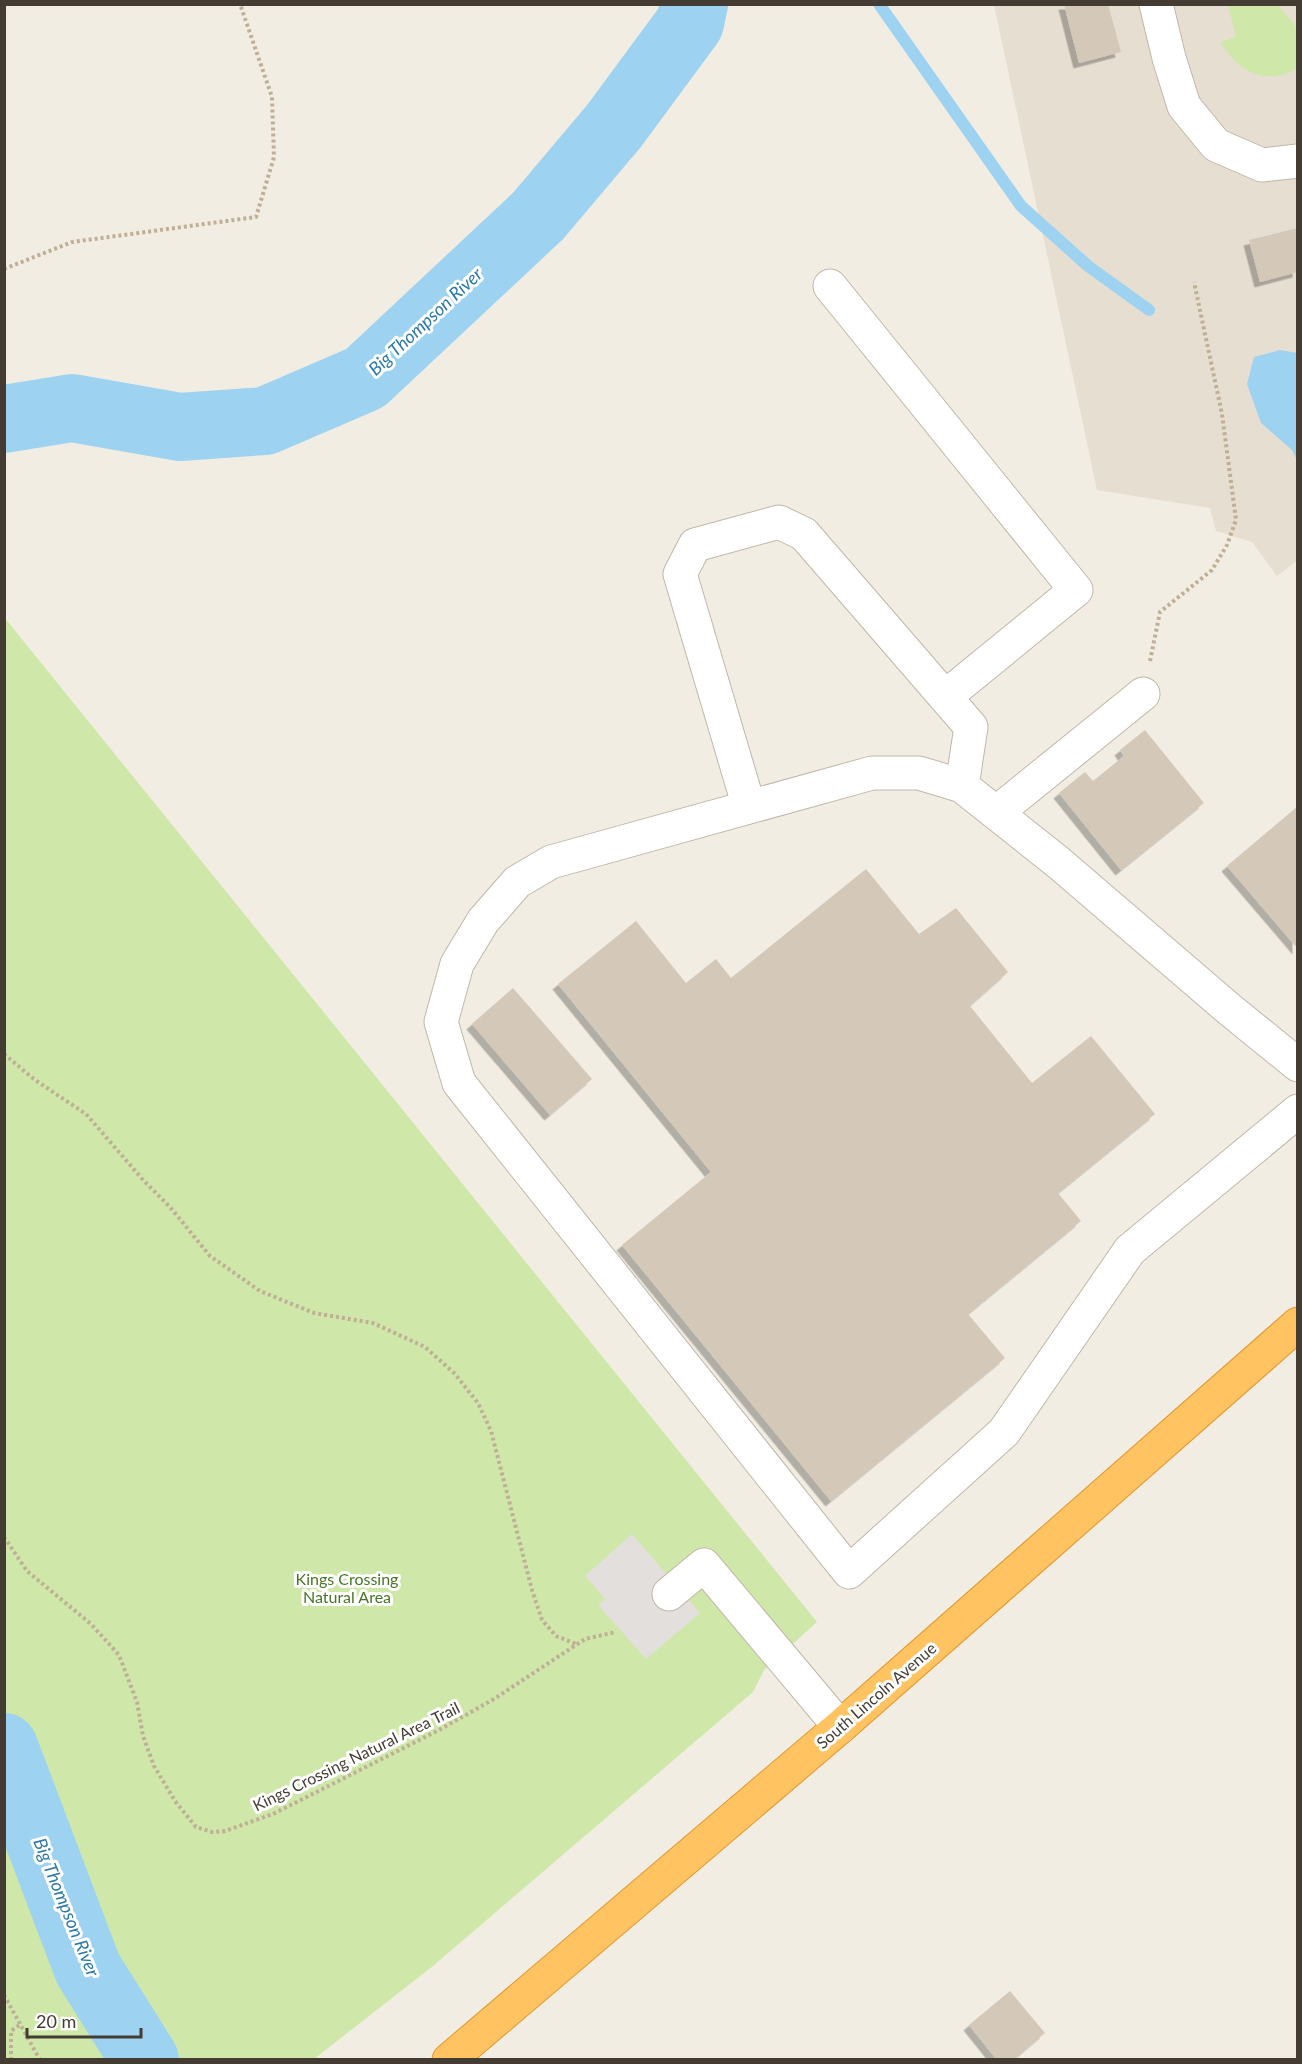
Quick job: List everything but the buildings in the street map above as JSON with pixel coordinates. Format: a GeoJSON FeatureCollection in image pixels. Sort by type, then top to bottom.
{"type":"FeatureCollection","features":[{"type":"Feature","properties":{"kind":"highway","name":"South Lincoln Avenue"},"geometry":{"type":"LineString","coordinates":[[449,2060],[840,1727],[1298,1324]]}},
{"type":"Feature","properties":{"kind":"lane"},"geometry":{"type":"LineString","coordinates":[[1156,4],[1184,106],[1216,145],[1262,165],[1298,161]]}},
{"type":"Feature","properties":{"kind":"lane"},"geometry":{"type":"LineString","coordinates":[[830,286],[1076,590],[945,697]]}},
{"type":"Feature","properties":{"kind":"lane"},"geometry":{"type":"LineString","coordinates":[[749,807],[680,574],[695,544],[779,522],[804,534],[971,727],[962,786]]}},
{"type":"Feature","properties":{"kind":"lane"},"geometry":{"type":"LineString","coordinates":[[996,813],[1143,694]]}},
{"type":"Feature","properties":{"kind":"lane"},"geometry":{"type":"LineString","coordinates":[[1298,1065],[1229,1009],[1059,862],[962,786],[918,773],[872,773],[551,862],[517,882],[483,921],[457,964],[441,1022],[459,1083],[849,1572],[1004,1432],[1130,1250],[1298,1111]]}},
{"type":"Feature","properties":{"kind":"lane"},"geometry":{"type":"LineString","coordinates":[[669,1594],[704,1565],[840,1727]]}},
{"type":"Feature","properties":{"kind":"path"},"geometry":{"type":"LineString","coordinates":[[4,269],[72,242],[256,217],[273,157],[272,97],[240,4]]}},
{"type":"Feature","properties":{"kind":"path"},"geometry":{"type":"LineString","coordinates":[[1143,694],[1160,612],[1212,570],[1227,545],[1236,520],[1222,414],[1194,282]]}},
{"type":"Feature","properties":{"kind":"path"},"geometry":{"type":"LineString","coordinates":[[4,1054],[35,1080],[86,1114],[144,1181],[170,1207],[210,1256],[260,1291],[314,1313],[373,1323],[425,1347],[455,1374],[478,1403],[491,1431],[532,1590],[542,1620],[556,1636],[576,1644]]}},
{"type":"Feature","properties":{"kind":"path","name":"Kings Crossing Natural Area Trail"},"geometry":{"type":"LineString","coordinates":[[4,1537],[27,1571],[91,1624],[119,1655],[137,1702],[143,1736],[154,1766],[175,1801],[196,1827],[212,1832],[225,1831],[273,1814],[439,1730],[494,1699],[585,1639],[616,1632]]}},
{"type":"Feature","properties":{"kind":"path"},"geometry":{"type":"LineString","coordinates":[[4,1995],[40,2060]]}},
{"type":"Feature","properties":{"kind":"path"},"geometry":{"type":"LineString","coordinates":[[11,2060],[11,2031],[21,2024]]}},
{"type":"Feature","properties":{"kind":"shaded area"},"geometry":{"type":"Polygon","coordinates":[[[994,5],[1297,5],[1298,560],[1277,576],[1252,542],[1216,531],[1210,508],[1097,490],[994,5]]]}},
{"type":"Feature","properties":{"kind":"shaded area"},"geometry":{"type":"Polygon","coordinates":[[[632,1534],[700,1613],[646,1659],[598,1605],[605,1599],[585,1576],[632,1534]]]}},
{"type":"Feature","properties":{"kind":"green space"},"geometry":{"type":"Polygon","coordinates":[[[1228,5],[1278,5],[1297,28],[1297,69],[1285,74],[1263,76],[1253,73],[1235,61],[1220,42],[1236,37],[1228,5]]]}},
{"type":"Feature","properties":{"kind":"green space","name":"Kings Crossing Natural Area"},"geometry":{"type":"Polygon","coordinates":[[[4,617],[817,1622],[764,1670],[753,1692],[433,1966],[314,2059],[5,2059],[4,617]]]}},
{"type":"Feature","properties":{"kind":"water"},"geometry":{"type":"Polygon","coordinates":[[[1280,350],[1297,353],[1297,460],[1292,450],[1261,423],[1247,384],[1254,357],[1280,350]]]}},
{"type":"Feature","properties":{"kind":"waterway","name":"Big Thompson River"},"geometry":{"type":"LineString","coordinates":[[4,419],[72,408],[180,427],[265,421],[365,378],[538,216],[614,126],[690,23],[694,4]]}},
{"type":"Feature","properties":{"kind":"waterway"},"geometry":{"type":"LineString","coordinates":[[879,4],[1021,206],[1088,266],[1149,310]]}},
{"type":"Feature","properties":{"kind":"waterway","name":"Big Thompson River"},"geometry":{"type":"LineString","coordinates":[[4,1747],[88,1969],[145,2060]]}}]}
